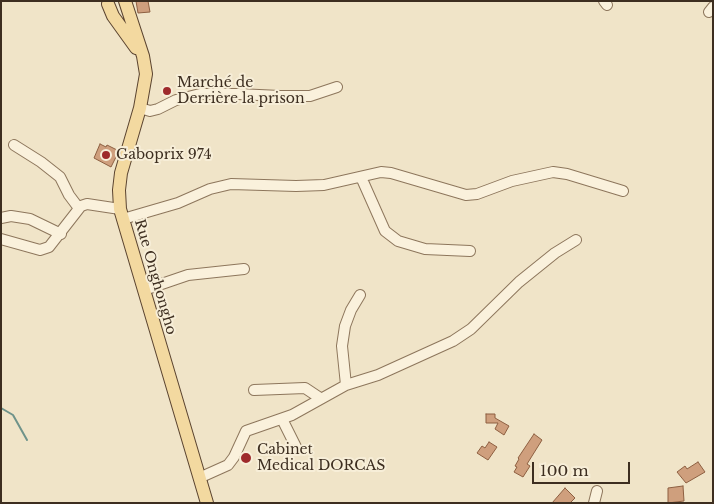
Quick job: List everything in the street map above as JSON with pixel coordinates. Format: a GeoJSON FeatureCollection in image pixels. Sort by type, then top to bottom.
{"type":"FeatureCollection","features":[{"type":"Feature","properties":{"kind":"main road"},"geometry":{"type":"LineString","coordinates":[[107,2],[117,6],[124,1]]}},
{"type":"Feature","properties":{"kind":"main road","name":"Rue Onghongho"},"geometry":{"type":"LineString","coordinates":[[124,1],[143,56],[146,74],[140,108],[121,173],[119,190],[122,214],[207,503]]}},
{"type":"Feature","properties":{"kind":"main road"},"geometry":{"type":"LineString","coordinates":[[107,2],[119,25],[143,56]]}},
{"type":"Feature","properties":{"kind":"street"},"geometry":{"type":"LineString","coordinates":[[140,108],[150,111],[176,100],[200,94],[310,96],[337,87]]}},
{"type":"Feature","properties":{"kind":"street"},"geometry":{"type":"LineString","coordinates":[[14,145],[60,177],[69,195],[78,207]]}},
{"type":"Feature","properties":{"kind":"street"},"geometry":{"type":"LineString","coordinates":[[1,240],[40,250],[49,247],[61,234],[78,207],[87,204],[122,214],[178,203],[210,189],[231,184],[324,185],[381,172],[391,173],[466,195],[477,194],[512,181],[553,172],[567,174],[623,191]]}},
{"type":"Feature","properties":{"kind":"street"},"geometry":{"type":"LineString","coordinates":[[361,177],[385,231],[398,240],[425,249],[470,251]]}},
{"type":"Feature","properties":{"kind":"street"},"geometry":{"type":"LineString","coordinates":[[1,218],[11,216],[30,219],[61,234]]}},
{"type":"Feature","properties":{"kind":"street"},"geometry":{"type":"LineString","coordinates":[[199,478],[228,465],[234,457],[246,431],[282,419],[346,385],[378,375],[453,341],[471,329],[518,282],[560,249],[576,240]]}},
{"type":"Feature","properties":{"kind":"street"},"geometry":{"type":"LineString","coordinates":[[144,290],[188,275],[244,269]]}},
{"type":"Feature","properties":{"kind":"street"},"geometry":{"type":"LineString","coordinates":[[346,385],[342,346],[344,333],[351,310],[360,295]]}},
{"type":"Feature","properties":{"kind":"street"},"geometry":{"type":"LineString","coordinates":[[254,390],[305,388],[320,398]]}},
{"type":"Feature","properties":{"kind":"street"},"geometry":{"type":"LineString","coordinates":[[282,419],[296,449]]}},
{"type":"Feature","properties":{"kind":"street"},"geometry":{"type":"LineString","coordinates":[[594,503],[597,491]]}},
{"type":"Feature","properties":{"kind":"building"},"geometry":{"type":"Polygon","coordinates":[[[136,1],[148,1],[150,12],[138,13],[136,1]]]}},
{"type":"Feature","properties":{"kind":"building","name":"Gaboprix 974"},"geometry":{"type":"Polygon","coordinates":[[[100,144],[119,151],[111,167],[94,158],[100,144]]]}},
{"type":"Feature","properties":{"kind":"building"},"geometry":{"type":"Polygon","coordinates":[[[486,414],[495,414],[495,418],[509,426],[504,435],[495,429],[498,423],[486,423],[486,414]]]}},
{"type":"Feature","properties":{"kind":"building"},"geometry":{"type":"Polygon","coordinates":[[[534,434],[542,440],[527,464],[530,466],[523,477],[514,472],[517,467],[515,466],[518,458],[534,434]]]}},
{"type":"Feature","properties":{"kind":"building"},"geometry":{"type":"Polygon","coordinates":[[[489,442],[497,447],[488,460],[477,453],[482,446],[485,448],[489,442]]]}},
{"type":"Feature","properties":{"kind":"building"},"geometry":{"type":"Polygon","coordinates":[[[698,462],[705,472],[686,483],[677,472],[685,466],[687,469],[698,462]]]}},
{"type":"Feature","properties":{"kind":"building"},"geometry":{"type":"Polygon","coordinates":[[[683,486],[684,501],[668,503],[668,488],[683,486]]]}},
{"type":"Feature","properties":{"kind":"building"},"geometry":{"type":"Polygon","coordinates":[[[565,488],[575,498],[570,503],[552,503],[565,488]]]}},
{"type":"Feature","properties":{"kind":"waterway"},"geometry":{"type":"LineString","coordinates":[[1,408],[13,415],[27,440]]}},
{"type":"Feature","properties":{"kind":"place","name":"Marché de Derrière la prison"},"geometry":{"type":"Point","coordinates":[167,91]}},
{"type":"Feature","properties":{"kind":"place","name":"Gaboprix 974"},"geometry":{"type":"Point","coordinates":[106,155]}},
{"type":"Feature","properties":{"kind":"place","name":"Cabinet Medical DORCAS"},"geometry":{"type":"Point","coordinates":[246,458]}}]}
